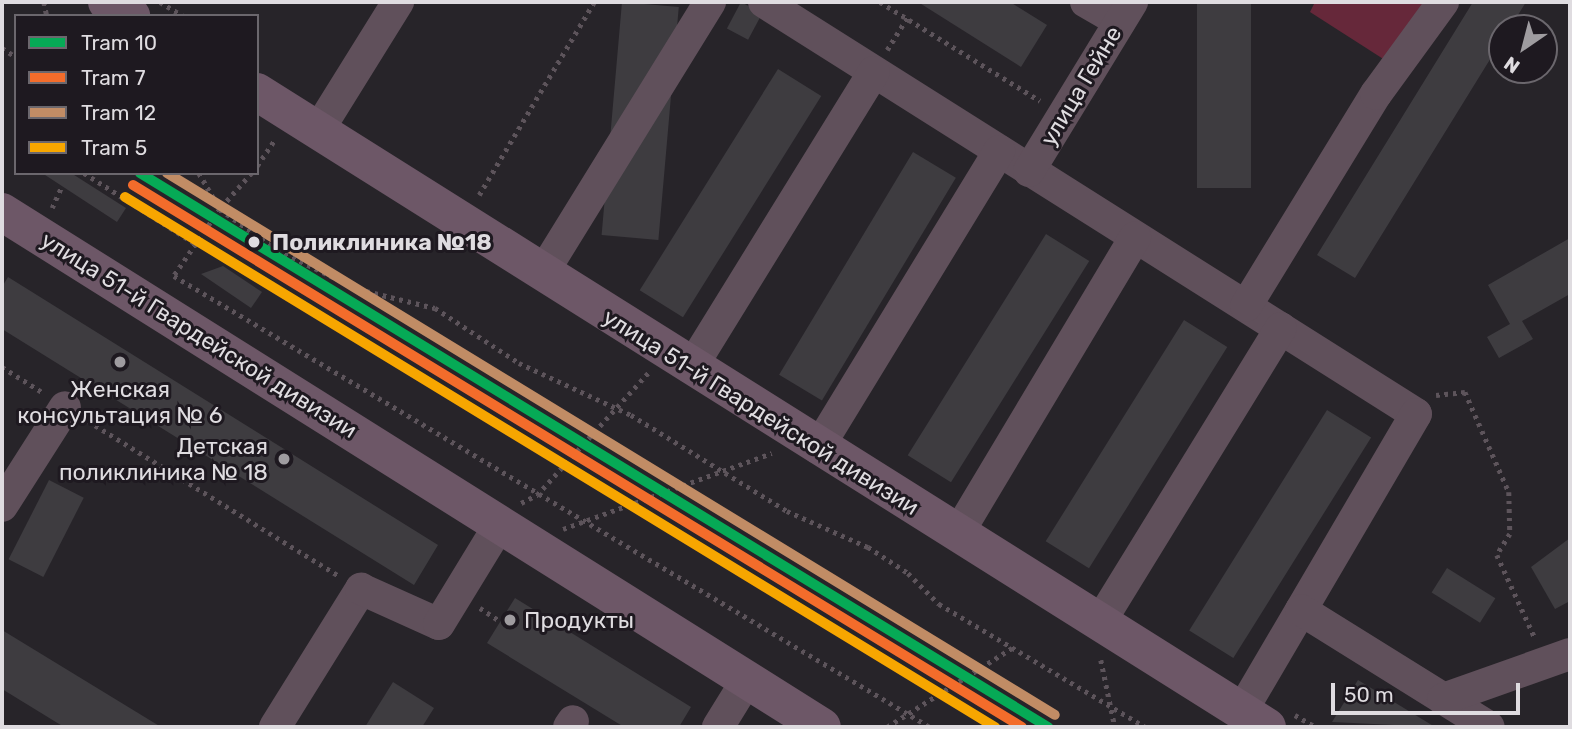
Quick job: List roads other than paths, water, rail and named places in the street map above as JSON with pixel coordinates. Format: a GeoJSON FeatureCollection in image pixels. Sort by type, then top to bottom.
{"type":"FeatureCollection","features":[{"type":"Feature","properties":{"kind":"main road"},"geometry":{"type":"LineString","coordinates":[[107,2],[128,14]]}},
{"type":"Feature","properties":{"kind":"main road","name":"улица 51-й Гвардейской дивизии"},"geometry":{"type":"LineString","coordinates":[[259,93],[681,363],[1254,720]]}},
{"type":"Feature","properties":{"kind":"main road","name":"улица 51-й Гвардейской дивизии"},"geometry":{"type":"LineString","coordinates":[[2,212],[822,727]]}},
{"type":"Feature","properties":{"kind":"street"},"geometry":{"type":"LineString","coordinates":[[318,129],[398,2]]}},
{"type":"Feature","properties":{"kind":"street"},"geometry":{"type":"LineString","coordinates":[[542,274],[710,2]]}},
{"type":"Feature","properties":{"kind":"street"},"geometry":{"type":"LineString","coordinates":[[764,2],[1416,414],[1301,611],[1254,720]]}},
{"type":"Feature","properties":{"kind":"street"},"geometry":{"type":"LineString","coordinates":[[1086,2],[1126,12]]}},
{"type":"Feature","properties":{"kind":"street"},"geometry":{"type":"LineString","coordinates":[[1246,306],[1376,94],[1443,2]]}},
{"type":"Feature","properties":{"kind":"street","name":"улица Гейне"},"geometry":{"type":"LineString","coordinates":[[1029,171],[1126,12]]}},
{"type":"Feature","properties":{"kind":"street"},"geometry":{"type":"LineString","coordinates":[[681,363],[874,72]]}},
{"type":"Feature","properties":{"kind":"street"},"geometry":{"type":"LineString","coordinates":[[812,445],[999,151]]}},
{"type":"Feature","properties":{"kind":"street"},"geometry":{"type":"LineString","coordinates":[[957,534],[1135,237]]}},
{"type":"Feature","properties":{"kind":"street"},"geometry":{"type":"LineString","coordinates":[[1097,620],[1281,328]]}},
{"type":"Feature","properties":{"kind":"street"},"geometry":{"type":"LineString","coordinates":[[2,506],[65,407]]}},
{"type":"Feature","properties":{"kind":"street"},"geometry":{"type":"LineString","coordinates":[[275,727],[361,589],[439,624],[505,527]]}},
{"type":"Feature","properties":{"kind":"street"},"geometry":{"type":"LineString","coordinates":[[1301,611],[1489,727]]}},
{"type":"Feature","properties":{"kind":"street"},"geometry":{"type":"LineString","coordinates":[[1443,699],[1565,657]]}},
{"type":"Feature","properties":{"kind":"street"},"geometry":{"type":"LineString","coordinates":[[718,727],[747,680]]}},
{"type":"Feature","properties":{"kind":"tram line","name":"10"},"geometry":{"type":"LineString","coordinates":[[143,175],[1048,727]]}},
{"type":"Feature","properties":{"kind":"tram line","name":"12"},"geometry":{"type":"LineString","coordinates":[[170,175],[1055,715]]}},
{"type":"Feature","properties":{"kind":"tram line","name":"7"},"geometry":{"type":"LineString","coordinates":[[133,185],[1022,727]]}},
{"type":"Feature","properties":{"kind":"tram line","name":"5"},"geometry":{"type":"LineString","coordinates":[[125,197],[995,727]]}},
{"type":"Feature","properties":{"kind":"place","name":"Поликлиника №18"},"geometry":{"type":"Point","coordinates":[254,242]}},
{"type":"Feature","properties":{"kind":"place","name":"Женская консультация № 6"},"geometry":{"type":"Point","coordinates":[120,362]}},
{"type":"Feature","properties":{"kind":"place","name":"Детская поликлиника № 18"},"geometry":{"type":"Point","coordinates":[284,459]}},
{"type":"Feature","properties":{"kind":"place","name":"Продукты"},"geometry":{"type":"Point","coordinates":[510,620]}}]}
